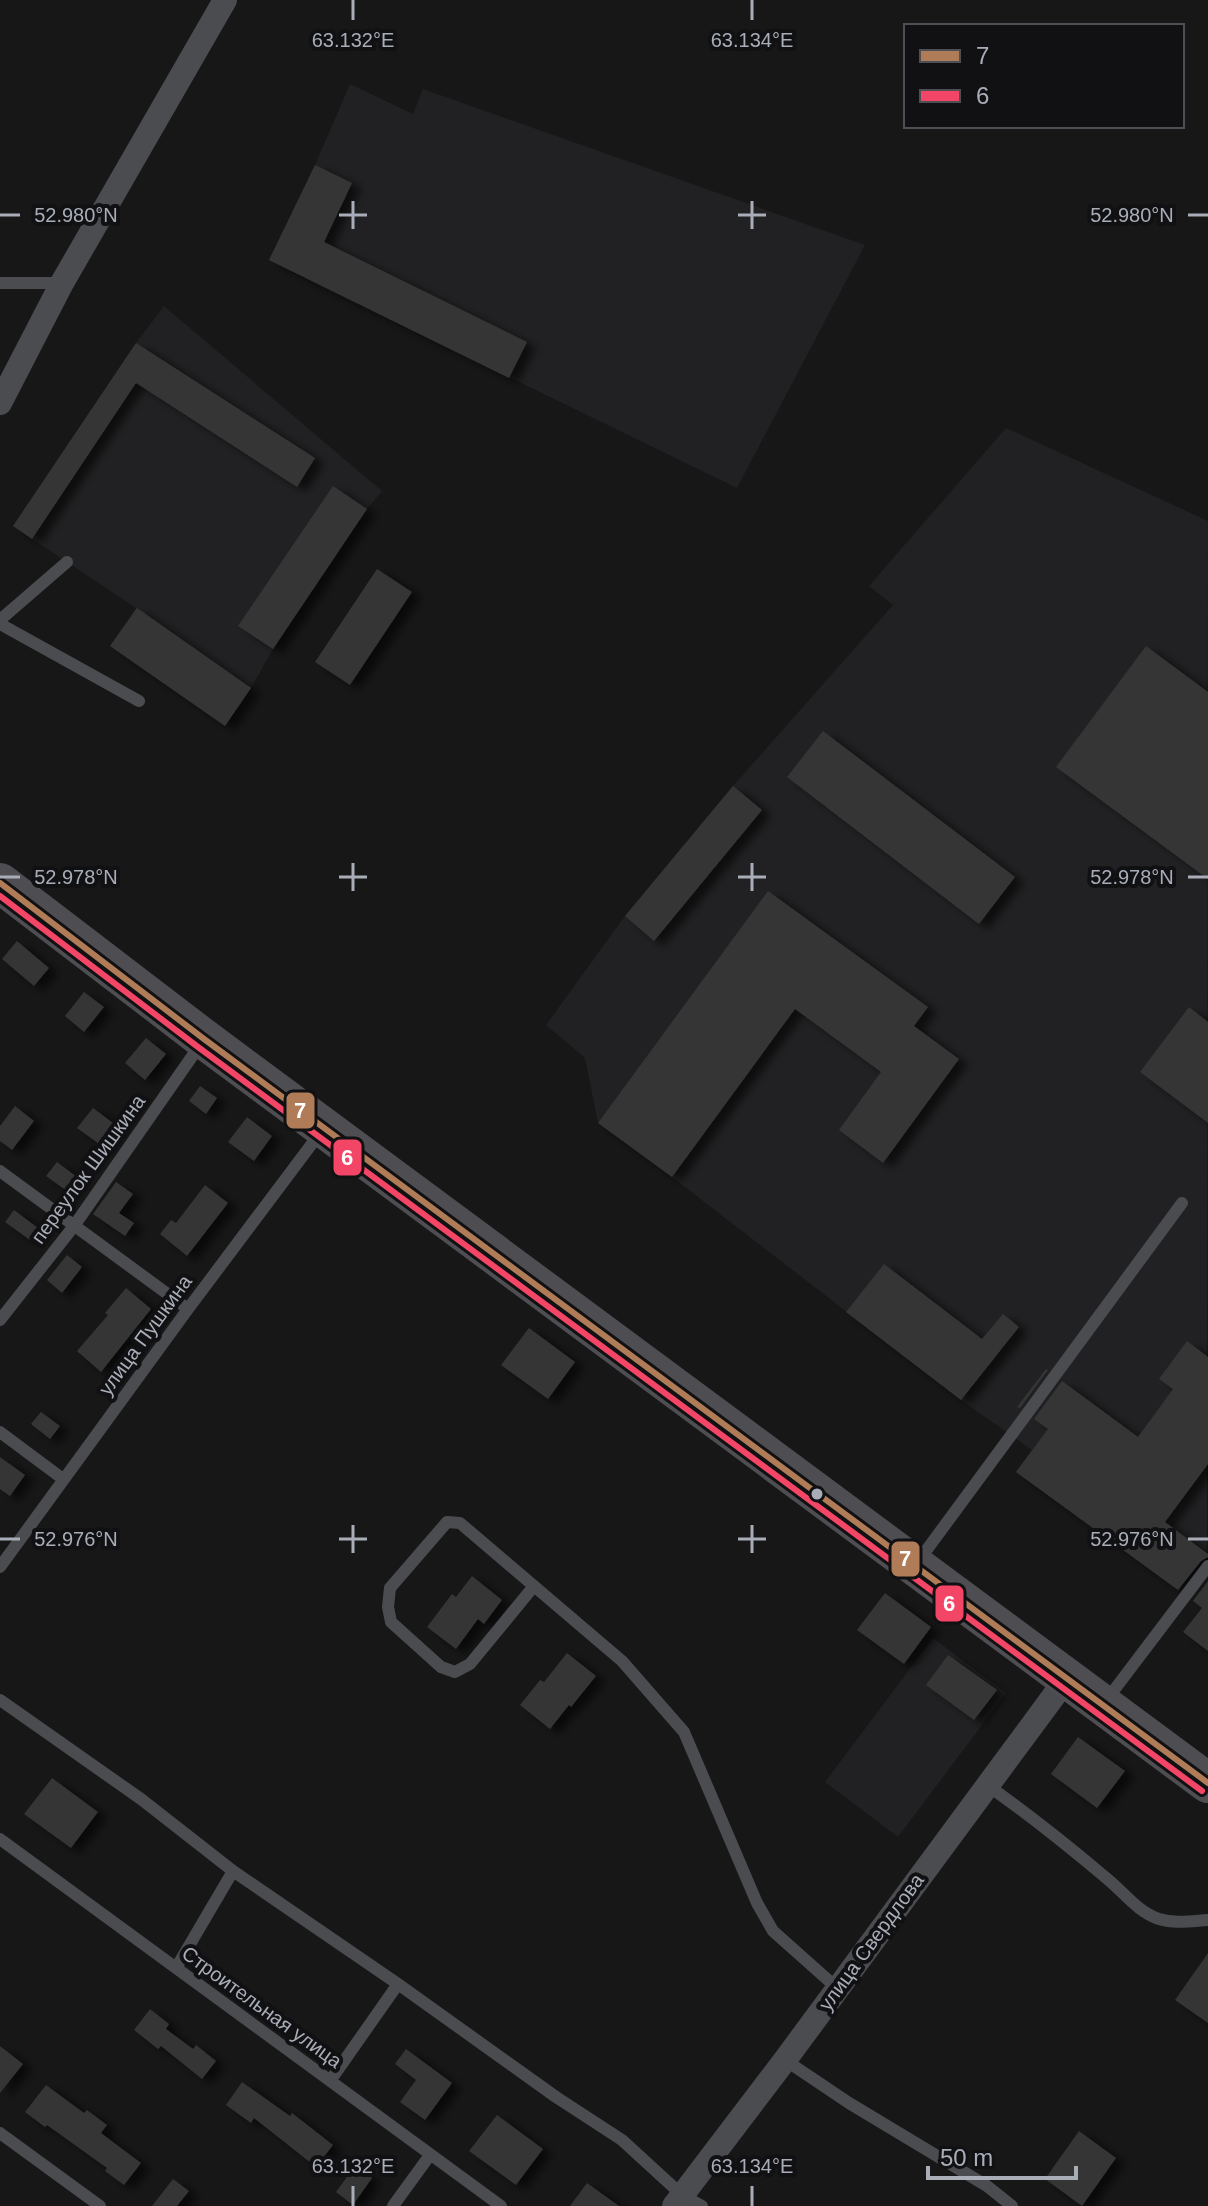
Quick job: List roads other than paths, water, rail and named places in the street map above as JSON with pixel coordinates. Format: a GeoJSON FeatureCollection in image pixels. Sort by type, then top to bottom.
{"type":"FeatureCollection","features":[{"type":"Feature","properties":{"kind":"highway"},"geometry":{"type":"LineString","coordinates":[[0,883],[204,1039],[1208,1783]]}},
{"type":"Feature","properties":{"kind":"street"},"geometry":{"type":"LineString","coordinates":[[0,403],[62,283],[225,0]]}},
{"type":"Feature","properties":{"kind":"street","name":"улица Свердлова"},"geometry":{"type":"LineString","coordinates":[[686,2202],[837,1988],[1067,1678]]}},
{"type":"Feature","properties":{"kind":"lane"},"geometry":{"type":"LineString","coordinates":[[0,283],[62,283]]}},
{"type":"Feature","properties":{"kind":"lane"},"geometry":{"type":"LineString","coordinates":[[67,562],[0,622],[139,701]]}},
{"type":"Feature","properties":{"kind":"lane","name":"переулок Шишкина"},"geometry":{"type":"LineString","coordinates":[[0,1320],[74,1226],[204,1039]]}},
{"type":"Feature","properties":{"kind":"lane","name":"улица Пушкина"},"geometry":{"type":"LineString","coordinates":[[0,1567],[324,1127]]}},
{"type":"Feature","properties":{"kind":"lane"},"geometry":{"type":"LineString","coordinates":[[0,1171],[188,1309]]}},
{"type":"Feature","properties":{"kind":"lane"},"geometry":{"type":"LineString","coordinates":[[916,1565],[1182,1203]]}},
{"type":"Feature","properties":{"kind":"lane"},"geometry":{"type":"LineString","coordinates":[[0,1432],[63,1479]]}},
{"type":"Feature","properties":{"kind":"lane"},"geometry":{"type":"LineString","coordinates":[[534,1586],[470,1664],[455,1672],[441,1667],[391,1622],[388,1607],[390,1588],[447,1522],[460,1523],[534,1586],[622,1661],[684,1732],[757,1903],[773,1931],[837,1988]]}},
{"type":"Feature","properties":{"kind":"lane"},"geometry":{"type":"LineString","coordinates":[[1103,1705],[1208,1566]]}},
{"type":"Feature","properties":{"kind":"lane"},"geometry":{"type":"LineString","coordinates":[[0,1700],[141,1799],[233,1871],[622,2140],[686,2202]]}},
{"type":"Feature","properties":{"kind":"lane"},"geometry":{"type":"LineString","coordinates":[[987,1785],[1036,1820],[1110,1881],[1136,1907],[1158,1919],[1179,1923],[1208,1920]]}},
{"type":"Feature","properties":{"kind":"lane","name":"Строительная улица"},"geometry":{"type":"LineString","coordinates":[[0,1839],[501,2206]]}},
{"type":"Feature","properties":{"kind":"lane"},"geometry":{"type":"LineString","coordinates":[[176,1968],[233,1871]]}},
{"type":"Feature","properties":{"kind":"lane"},"geometry":{"type":"LineString","coordinates":[[330,2081],[398,1984]]}},
{"type":"Feature","properties":{"kind":"lane"},"geometry":{"type":"LineString","coordinates":[[785,2060],[849,2103],[987,2186],[1012,2206]]}},
{"type":"Feature","properties":{"kind":"lane"},"geometry":{"type":"LineString","coordinates":[[0,2133],[100,2206]]}},
{"type":"Feature","properties":{"kind":"lane"},"geometry":{"type":"LineString","coordinates":[[393,2206],[430,2155]]}}]}
